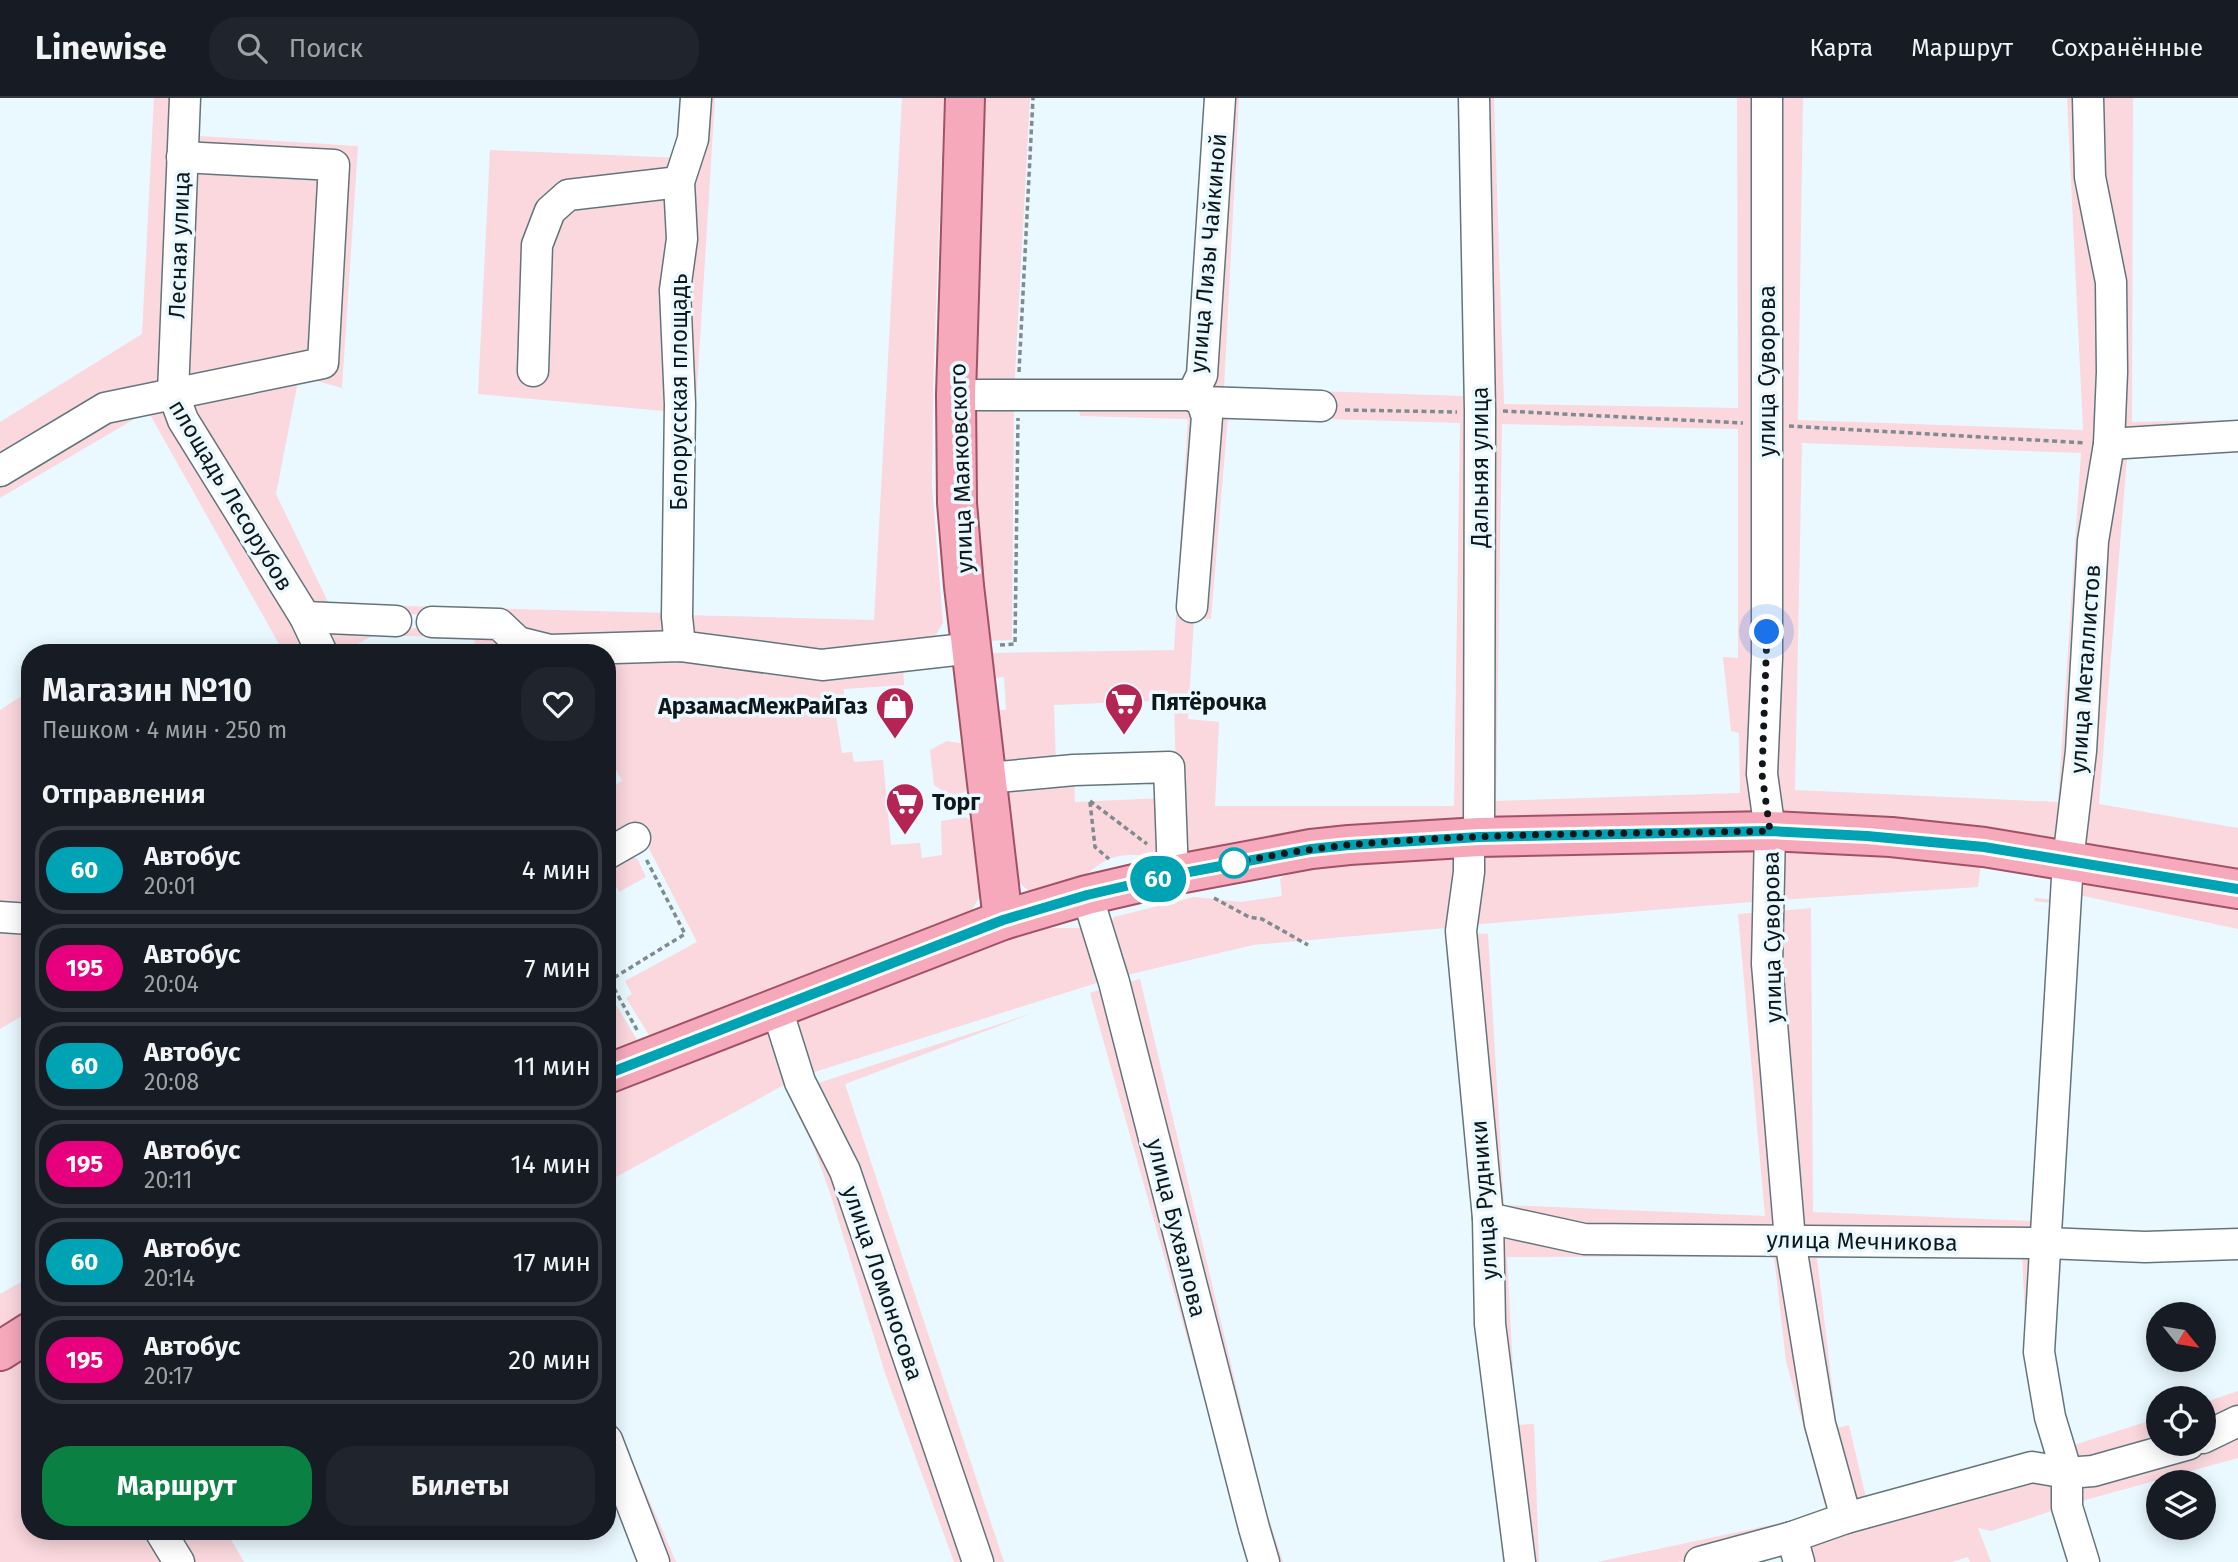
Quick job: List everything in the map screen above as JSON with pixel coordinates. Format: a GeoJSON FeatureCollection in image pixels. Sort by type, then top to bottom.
{"type":"FeatureCollection","features":[{"type":"Feature","properties":{"kind":"main road","name":"улица Маяковского"},"geometry":{"type":"LineString","coordinates":[[965,98],[956,395],[957,503],[964,586],[1003,920]]}},
{"type":"Feature","properties":{"kind":"main road"},"geometry":{"type":"LineString","coordinates":[[616,1071],[1003,920],[1087,895],[1173,875],[1311,849],[1474,837],[1770,831],[1891,837],[1984,847],[2238,889]]}},
{"type":"Feature","properties":{"kind":"main road"},"geometry":{"type":"LineString","coordinates":[[0,1351],[21,1338]]}},
{"type":"Feature","properties":{"kind":"street","name":"Лесная улица"},"geometry":{"type":"LineString","coordinates":[[173,393],[185,98]]}},
{"type":"Feature","properties":{"kind":"street","name":"Белорусская площадь"},"geometry":{"type":"LineString","coordinates":[[680,646],[677,617],[680,404],[675,290],[682,239],[680,182],[693,139],[696,98]]}},
{"type":"Feature","properties":{"kind":"street","name":"улица Лизы Чайкиной"},"geometry":{"type":"LineString","coordinates":[[1192,607],[1208,417],[1197,398],[1202,375],[1220,98]]}},
{"type":"Feature","properties":{"kind":"street","name":"Дальняя улица"},"geometry":{"type":"LineString","coordinates":[[1474,98],[1480,410],[1474,837]]}},
{"type":"Feature","properties":{"kind":"street","name":"улица Суворова"},"geometry":{"type":"LineString","coordinates":[[1767,98],[1767,658],[1762,774],[1770,831],[1768,964],[1790,1240],[1820,1424],[1846,1518]]}},
{"type":"Feature","properties":{"kind":"street","name":"улица Металлистов"},"geometry":{"type":"LineString","coordinates":[[2084,1562],[2067,1507],[2067,1473],[2050,1417],[2039,1352],[2067,861],[2081,751],[2093,541],[2109,444],[2112,372],[2111,282],[2090,177],[2088,98]]}},
{"type":"Feature","properties":{"kind":"street"},"geometry":{"type":"LineString","coordinates":[[173,393],[323,363],[334,165],[182,157]]}},
{"type":"Feature","properties":{"kind":"street"},"geometry":{"type":"LineString","coordinates":[[533,371],[537,245],[550,211],[568,195],[680,182]]}},
{"type":"Feature","properties":{"kind":"street","name":"площадь Лесорубов"},"geometry":{"type":"LineString","coordinates":[[0,471],[105,408],[173,393],[183,420],[305,617],[318,644]]}},
{"type":"Feature","properties":{"kind":"street"},"geometry":{"type":"LineString","coordinates":[[956,395],[1197,398]]}},
{"type":"Feature","properties":{"kind":"street","name":"улица Лизы Чайкиной"},"geometry":{"type":"LineString","coordinates":[[1197,398],[1321,406]]}},
{"type":"Feature","properties":{"kind":"street"},"geometry":{"type":"LineString","coordinates":[[2109,444],[2238,436]]}},
{"type":"Feature","properties":{"kind":"street"},"geometry":{"type":"LineString","coordinates":[[305,617],[396,621]]}},
{"type":"Feature","properties":{"kind":"street"},"geometry":{"type":"LineString","coordinates":[[432,622],[499,624],[518,642],[526,644]]}},
{"type":"Feature","properties":{"kind":"street"},"geometry":{"type":"LineString","coordinates":[[616,648],[680,646],[822,665],[973,648]]}},
{"type":"Feature","properties":{"kind":"street"},"geometry":{"type":"LineString","coordinates":[[988,778],[1074,770],[1169,766],[1173,875]]}},
{"type":"Feature","properties":{"kind":"street","name":"улица Рудники"},"geometry":{"type":"LineString","coordinates":[[1474,837],[1461,931],[1488,1218],[1490,1324],[1520,1562]]}},
{"type":"Feature","properties":{"kind":"street","name":"улица Бухвалова"},"geometry":{"type":"LineString","coordinates":[[1087,895],[1114,982],[1264,1562]]}},
{"type":"Feature","properties":{"kind":"street"},"geometry":{"type":"LineString","coordinates":[[0,917],[21,918]]}},
{"type":"Feature","properties":{"kind":"street","name":"улица Ломоносова"},"geometry":{"type":"LineString","coordinates":[[777,1009],[800,1082],[845,1171],[978,1562]]}},
{"type":"Feature","properties":{"kind":"street","name":"улица Мечникова"},"geometry":{"type":"LineString","coordinates":[[1488,1218],[1584,1239],[2046,1243],[2145,1247],[2238,1244]]}},
{"type":"Feature","properties":{"kind":"street"},"geometry":{"type":"LineString","coordinates":[[2216,1432],[2238,1421]]}},
{"type":"Feature","properties":{"kind":"street"},"geometry":{"type":"LineString","coordinates":[[1700,1562],[1795,1550],[1846,1518],[2032,1467],[2067,1473],[2093,1471],[2146,1456]]}},
{"type":"Feature","properties":{"kind":"street"},"geometry":{"type":"LineString","coordinates":[[616,1463],[654,1562]]}},
{"type":"Feature","properties":{"kind":"street"},"geometry":{"type":"LineString","coordinates":[[166,1540],[179,1562]]}},
{"type":"Feature","properties":{"kind":"path"},"geometry":{"type":"LineString","coordinates":[[1321,406],[1347,410],[1480,410],[2109,444]]}},
{"type":"Feature","properties":{"kind":"path"},"geometry":{"type":"LineString","coordinates":[[1090,801],[1095,847],[1109,859]]}},
{"type":"Feature","properties":{"kind":"path"},"geometry":{"type":"LineString","coordinates":[[616,844],[685,934],[616,976]]}},
{"type":"Feature","properties":{"kind":"path"},"geometry":{"type":"LineString","coordinates":[[616,995],[652,1057]]}},
{"type":"Feature","properties":{"kind":"shaded area"},"geometry":{"type":"Polygon","coordinates":[[[154,98],[177,98],[161,388],[0,463],[0,422],[142,334],[154,98]]]}},
{"type":"Feature","properties":{"kind":"shaded area"},"geometry":{"type":"Polygon","coordinates":[[[194,98],[201,98],[199,136],[358,146],[342,388],[299,376],[276,494],[329,604],[667,613],[673,637],[549,644],[497,616],[311,612],[197,418],[189,379],[186,303],[194,98]]]}},
{"type":"Feature","properties":{"kind":"shaded area"},"geometry":{"type":"Polygon","coordinates":[[[703,98],[715,98],[683,615],[686,411],[683,290],[690,239],[687,185],[701,142],[703,98]]]}},
{"type":"Feature","properties":{"kind":"shaded area"},"geometry":{"type":"Polygon","coordinates":[[[902,98],[944,98],[932,486],[943,623],[935,636],[918,644],[829,652],[687,634],[683,615],[874,620],[902,98]]]}},
{"type":"Feature","properties":{"kind":"shaded area"},"geometry":{"type":"Polygon","coordinates":[[[975,98],[1030,98],[1014,392],[976,392],[975,98]]]}},
{"type":"Feature","properties":{"kind":"shaded area"},"geometry":{"type":"Polygon","coordinates":[[[1226,98],[1239,98],[1224,388],[1463,396],[1460,98],[1474,821],[1178,857],[1174,700],[1054,705],[1056,764],[997,770],[992,722],[999,710],[1006,710],[1004,677],[996,678],[986,669],[984,653],[1174,650],[1188,419],[1080,416],[1079,409],[1206,398],[1226,98]],[[1228,416],[1211,619],[1194,618],[1188,719],[1219,722],[1215,806],[1454,806],[1460,423],[1228,416]]]}},
{"type":"Feature","properties":{"kind":"shaded area"},"geometry":{"type":"Polygon","coordinates":[[[1479,98],[1494,98],[1504,404],[1738,408],[1737,98],[1760,98],[1760,822],[1493,828],[1479,98]],[[1502,424],[1496,801],[1740,793],[1739,733],[1731,731],[1723,657],[1738,658],[1738,429],[1502,424]]]}},
{"type":"Feature","properties":{"kind":"shaded area"},"geometry":{"type":"Polygon","coordinates":[[[1773,98],[1803,98],[1798,420],[2083,430],[2067,98],[2083,98],[2107,282],[2064,844],[1775,821],[1773,98]],[[1802,443],[1795,790],[2058,802],[2081,453],[1802,443]]]}},
{"type":"Feature","properties":{"kind":"shaded area"},"geometry":{"type":"Polygon","coordinates":[[[2094,98],[2133,98],[2132,422],[2238,420],[2238,431],[2115,440],[2094,98]]]}},
{"type":"Feature","properties":{"kind":"shaded area"},"geometry":{"type":"Polygon","coordinates":[[[490,150],[681,158],[674,412],[478,394],[490,150]]]}},
{"type":"Feature","properties":{"kind":"shaded area"},"geometry":{"type":"Polygon","coordinates":[[[975,399],[1014,399],[1012,640],[982,641],[974,590],[975,399]]]}},
{"type":"Feature","properties":{"kind":"shaded area"},"geometry":{"type":"Polygon","coordinates":[[[167,407],[307,644],[279,644],[148,411],[0,498],[0,478],[109,414],[167,407]]]}},
{"type":"Feature","properties":{"kind":"shaded area"},"geometry":{"type":"Polygon","coordinates":[[[2238,438],[2238,451],[2127,458],[2099,804],[2238,828],[2238,879],[2083,853],[2111,456],[2238,438]]]}},
{"type":"Feature","properties":{"kind":"shaded area"},"geometry":{"type":"Polygon","coordinates":[[[320,625],[495,631],[511,644],[475,644],[473,638],[374,635],[358,644],[328,644],[320,625]]]}},
{"type":"Feature","properties":{"kind":"shaded area"},"geometry":{"type":"Polygon","coordinates":[[[616,657],[903,667],[904,685],[844,689],[844,699],[833,698],[842,753],[852,752],[854,762],[883,760],[891,845],[920,843],[922,858],[942,855],[941,821],[965,817],[983,827],[984,889],[970,913],[664,1042],[649,1035],[626,998],[632,994],[625,981],[697,942],[639,829],[620,839],[616,830],[616,784],[622,781],[616,770],[616,657]]]}},
{"type":"Feature","properties":{"kind":"shaded area"},"geometry":{"type":"Polygon","coordinates":[[[21,696],[21,911],[0,910],[0,710],[21,696]]]}},
{"type":"Feature","properties":{"kind":"shaded area"},"geometry":{"type":"Polygon","coordinates":[[[947,741],[972,745],[978,782],[956,795],[934,785],[930,750],[947,741]]]}},
{"type":"Feature","properties":{"kind":"shaded area"},"geometry":{"type":"Polygon","coordinates":[[[1074,779],[1075,802],[1163,798],[1165,858],[1137,855],[1116,857],[1098,865],[1055,894],[1031,892],[1018,882],[999,785],[1074,779]]]}},
{"type":"Feature","properties":{"kind":"shaded area"},"geometry":{"type":"Polygon","coordinates":[[[1756,840],[1764,901],[1469,925],[1483,845],[1756,840]]]}},
{"type":"Feature","properties":{"kind":"shaded area"},"geometry":{"type":"Polygon","coordinates":[[[1791,842],[1982,856],[1978,887],[1778,900],[1781,851],[1791,842]]]}},
{"type":"Feature","properties":{"kind":"shaded area"},"geometry":{"type":"Polygon","coordinates":[[[1460,847],[1457,927],[1253,945],[1119,977],[1107,929],[1114,917],[1194,897],[1241,902],[1282,896],[1280,879],[1309,858],[1460,847]]]}},
{"type":"Feature","properties":{"kind":"shaded area"},"geometry":{"type":"Polygon","coordinates":[[[631,854],[638,860],[646,877],[619,892],[616,886],[616,858],[631,854]]]}},
{"type":"Feature","properties":{"kind":"shaded area"},"geometry":{"type":"Polygon","coordinates":[[[2080,872],[2238,898],[2238,929],[2074,894],[2080,872]]]}},
{"type":"Feature","properties":{"kind":"shaded area"},"geometry":{"type":"Polygon","coordinates":[[[2035,898],[2061,900],[2043,1234],[1795,1226],[1779,911],[1811,908],[1813,1212],[2033,1221],[2052,903],[2034,901],[2035,898]]]}},
{"type":"Feature","properties":{"kind":"shaded area"},"geometry":{"type":"Polygon","coordinates":[[[1764,912],[1784,1231],[1585,1233],[1499,1215],[1468,933],[1488,934],[1504,1205],[1765,1216],[1738,914],[1764,912]]]}},
{"type":"Feature","properties":{"kind":"shaded area"},"geometry":{"type":"Polygon","coordinates":[[[0,926],[21,927],[21,1016],[0,1029],[0,926]]]}},
{"type":"Feature","properties":{"kind":"shaded area"},"geometry":{"type":"Polygon","coordinates":[[[1025,928],[1085,928],[1106,980],[805,1075],[789,1013],[1025,928]]]}},
{"type":"Feature","properties":{"kind":"shaded area"},"geometry":{"type":"Polygon","coordinates":[[[1140,979],[1264,1504],[1283,1562],[1274,1562],[1121,984],[1140,979]]]}},
{"type":"Feature","properties":{"kind":"shaded area"},"geometry":{"type":"Polygon","coordinates":[[[1108,987],[1250,1562],[1090,993],[1108,987]]]}},
{"type":"Feature","properties":{"kind":"shaded area"},"geometry":{"type":"Polygon","coordinates":[[[616,1005],[637,1040],[632,1053],[616,1059],[616,1005]]]}},
{"type":"Feature","properties":{"kind":"shaded area"},"geometry":{"type":"Polygon","coordinates":[[[1033,1013],[845,1084],[1004,1562],[984,1562],[809,1086],[1033,1013]]]}},
{"type":"Feature","properties":{"kind":"shaded area"},"geometry":{"type":"Polygon","coordinates":[[[766,1022],[793,1080],[616,1177],[616,1080],[766,1022]]]}},
{"type":"Feature","properties":{"kind":"shaded area"},"geometry":{"type":"Polygon","coordinates":[[[796,1090],[841,1174],[973,1562],[954,1562],[885,1373],[814,1148],[788,1095],[796,1090]]]}},
{"type":"Feature","properties":{"kind":"shaded area"},"geometry":{"type":"Polygon","coordinates":[[[1500,1226],[1780,1246],[1838,1513],[1787,1533],[1678,1562],[1597,1562],[1827,1513],[1786,1361],[1774,1256],[1507,1257],[1516,1425],[1534,1424],[1539,1562],[1527,1562],[1495,1322],[1500,1226]]]}},
{"type":"Feature","properties":{"kind":"shaded area"},"geometry":{"type":"Polygon","coordinates":[[[1800,1245],[2038,1247],[2055,1510],[1991,1531],[1978,1528],[1991,1562],[1970,1562],[1968,1557],[1951,1562],[1808,1562],[1802,1541],[1849,1506],[1800,1245]],[[2022,1253],[1817,1258],[1837,1428],[1849,1425],[1866,1498],[2045,1451],[2026,1340],[2022,1253]]]}},
{"type":"Feature","properties":{"kind":"shaded area"},"geometry":{"type":"Polygon","coordinates":[[[2055,1247],[2145,1252],[2056,1255],[2050,1368],[2068,1447],[2146,1422],[2146,1451],[2094,1466],[2068,1464],[2053,1418],[2041,1352],[2049,1250],[2055,1247]]]}},
{"type":"Feature","properties":{"kind":"shaded area"},"geometry":{"type":"Polygon","coordinates":[[[21,1282],[21,1324],[0,1338],[0,1294],[21,1282]]]}},
{"type":"Feature","properties":{"kind":"shaded area"},"geometry":{"type":"Polygon","coordinates":[[[21,1361],[21,1540],[155,1540],[168,1562],[0,1562],[0,1364],[21,1361]]]}},
{"type":"Feature","properties":{"kind":"shaded area"},"geometry":{"type":"Polygon","coordinates":[[[2238,1391],[2238,1416],[2216,1427],[2216,1399],[2238,1391]]]}},
{"type":"Feature","properties":{"kind":"shaded area"},"geometry":{"type":"Polygon","coordinates":[[[616,1423],[676,1562],[660,1562],[616,1447],[616,1423]]]}},
{"type":"Feature","properties":{"kind":"shaded area"},"geometry":{"type":"Polygon","coordinates":[[[2238,1427],[2238,1458],[2194,1470],[2146,1470],[2146,1483],[2078,1502],[2071,1480],[2147,1456],[2216,1456],[2216,1434],[2238,1427]]]}},
{"type":"Feature","properties":{"kind":"shaded area"},"geometry":{"type":"Polygon","coordinates":[[[178,1540],[231,1540],[244,1562],[191,1562],[178,1540]]]}},
{"type":"Feature","properties":{"kind":"bus line","name":"60"},"geometry":{"type":"LineString","coordinates":[[616,1070],[1003,920],[1087,895],[1173,875],[1311,849],[1479,837],[1770,831],[1891,837],[1984,847],[2238,889]]}},
{"type":"Feature","properties":{"kind":"place","name":"Пятёрочка"},"geometry":{"type":"Point","coordinates":[1124,736]}},
{"type":"Feature","properties":{"kind":"place","name":"АрзамасМежРайГаз"},"geometry":{"type":"Point","coordinates":[895,740]}},
{"type":"Feature","properties":{"kind":"place","name":"Торг"},"geometry":{"type":"Point","coordinates":[905,836]}},
{"type":"Feature","properties":{"kind":"route"},"geometry":{"type":"LineString","coordinates":[[1234,863],[1222,865],[1349,845],[1479,837],[1770,831],[1762,774],[1767,632]]}}]}
